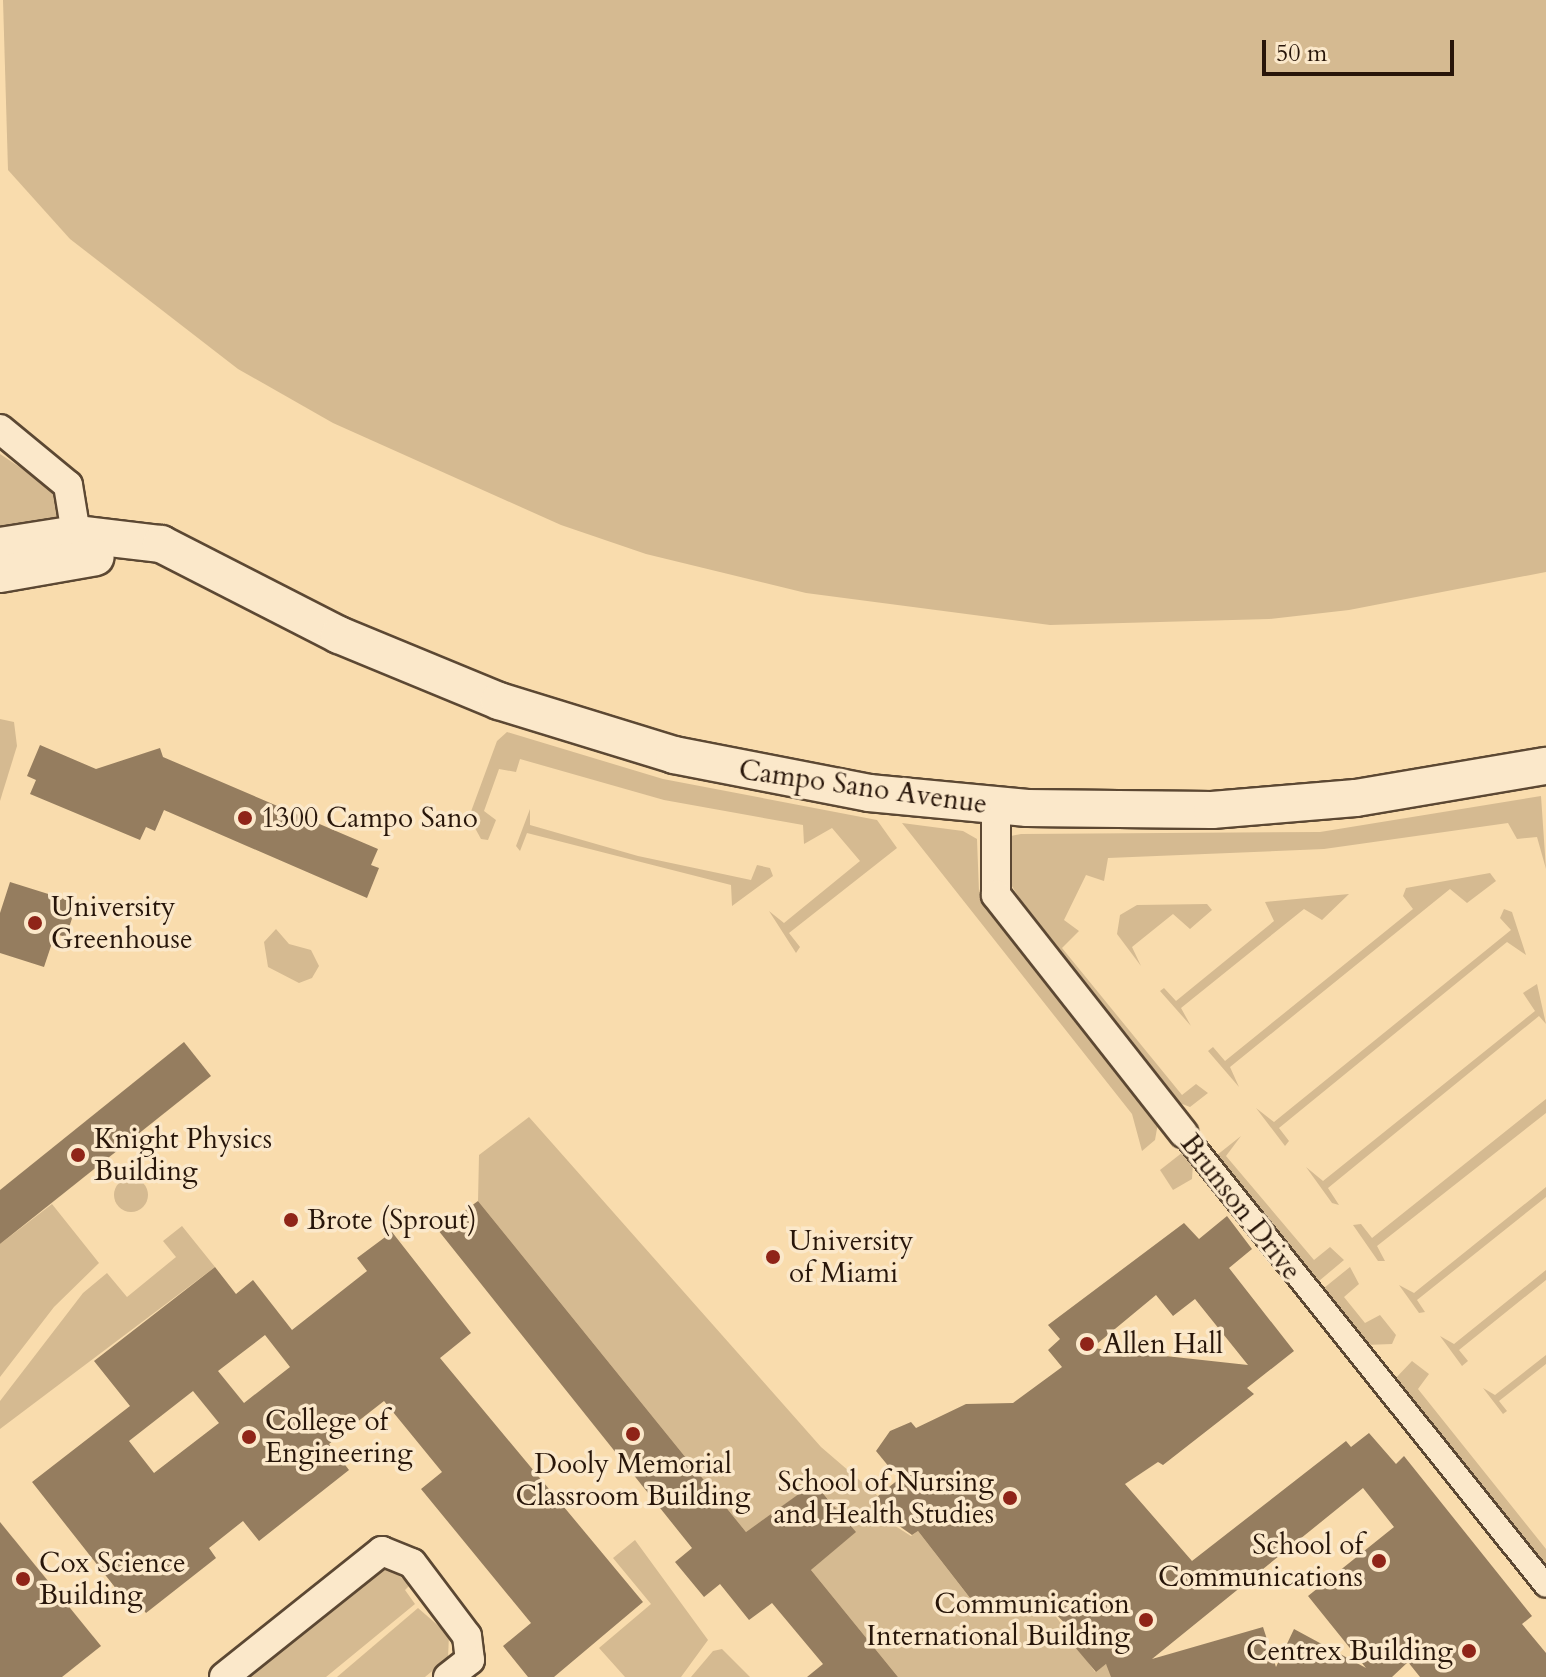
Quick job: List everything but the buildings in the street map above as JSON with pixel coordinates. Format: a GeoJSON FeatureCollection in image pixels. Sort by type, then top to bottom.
{"type":"FeatureCollection","features":[{"type":"Feature","properties":{"kind":"street"},"geometry":{"type":"LineString","coordinates":[[0,429],[68,485],[76,534]]}},
{"type":"Feature","properties":{"kind":"street","name":"Campo Sano Avenue"},"geometry":{"type":"LineString","coordinates":[[0,546],[76,534],[161,544],[214,573],[405,664],[593,733],[811,784],[996,806],[1263,807],[1546,766]]}},
{"type":"Feature","properties":{"kind":"street","name":"Campo Sano Avenue"},"geometry":{"type":"LineString","coordinates":[[0,574],[96,557],[214,573]]}},
{"type":"Feature","properties":{"kind":"street","name":"Brunson Drive"},"geometry":{"type":"LineString","coordinates":[[996,806],[996,895],[1546,1586]]}},
{"type":"Feature","properties":{"kind":"street"},"geometry":{"type":"LineString","coordinates":[[224,1677],[375,1552],[393,1551],[412,1563],[472,1647],[470,1660],[448,1677]]}},
{"type":"Feature","properties":{"kind":"shaded area"},"geometry":{"type":"Polygon","coordinates":[[[3,0],[1546,0],[1546,572],[1349,610],[1269,619],[1050,625],[806,593],[646,554],[561,525],[333,423],[238,369],[70,239],[8,170],[3,0]]]}},
{"type":"Feature","properties":{"kind":"shaded area"},"geometry":{"type":"Polygon","coordinates":[[[0,454],[57,492],[62,510],[57,519],[0,537],[0,454]]]}},
{"type":"Feature","properties":{"kind":"shaded area"},"geometry":{"type":"Polygon","coordinates":[[[0,719],[14,722],[17,746],[0,801],[0,719]]]}},
{"type":"Feature","properties":{"kind":"shaded area"},"geometry":{"type":"Polygon","coordinates":[[[507,732],[663,779],[877,820],[897,848],[789,933],[800,947],[796,953],[769,911],[784,923],[860,861],[832,828],[804,844],[803,825],[664,800],[520,759],[516,772],[499,769],[484,811],[496,820],[488,840],[481,839],[469,817],[497,741],[507,732]]]}},
{"type":"Feature","properties":{"kind":"shaded area"},"geometry":{"type":"Polygon","coordinates":[[[1541,796],[1546,869],[1537,837],[1517,839],[1508,823],[1324,849],[1108,858],[1104,881],[1086,875],[1064,920],[1079,931],[1062,948],[1182,1095],[1196,1084],[1208,1093],[1190,1107],[1177,1102],[1041,932],[1008,880],[1007,848],[1011,836],[1021,834],[1320,832],[1541,796]]]}},
{"type":"Feature","properties":{"kind":"shaded area"},"geometry":{"type":"Polygon","coordinates":[[[530,809],[530,825],[638,856],[751,880],[757,865],[770,868],[773,876],[732,906],[731,885],[527,833],[520,851],[516,846],[530,809]]]}},
{"type":"Feature","properties":{"kind":"shaded area"},"geometry":{"type":"Polygon","coordinates":[[[902,823],[963,831],[977,839],[979,892],[993,915],[1158,1123],[1155,1140],[1142,1151],[1132,1114],[902,823]]]}},
{"type":"Feature","properties":{"kind":"shaded area"},"geometry":{"type":"Polygon","coordinates":[[[1490,873],[1496,881],[1467,903],[1450,889],[1230,1067],[1239,1087],[1208,1051],[1213,1047],[1225,1061],[1413,909],[1403,896],[1406,888],[1490,873]]]}},
{"type":"Feature","properties":{"kind":"shaded area"},"geometry":{"type":"Polygon","coordinates":[[[1349,894],[1322,920],[1304,909],[1181,1008],[1191,1026],[1160,991],[1164,988],[1176,1001],[1274,921],[1265,902],[1349,894]]]}},
{"type":"Feature","properties":{"kind":"shaded area"},"geometry":{"type":"Polygon","coordinates":[[[1207,904],[1212,910],[1190,929],[1173,914],[1132,947],[1141,966],[1117,934],[1120,915],[1137,905],[1207,904]]]}},
{"type":"Feature","properties":{"kind":"shaded area"},"geometry":{"type":"Polygon","coordinates":[[[1504,909],[1512,912],[1526,955],[1507,942],[1279,1128],[1289,1141],[1285,1146],[1256,1108],[1274,1122],[1511,930],[1500,918],[1504,909]]]}},
{"type":"Feature","properties":{"kind":"shaded area"},"geometry":{"type":"Polygon","coordinates":[[[276,929],[289,944],[311,950],[319,966],[312,978],[299,983],[268,967],[264,942],[276,929]]]}},
{"type":"Feature","properties":{"kind":"shaded area"},"geometry":{"type":"Polygon","coordinates":[[[1537,984],[1546,1024],[1539,1016],[1328,1188],[1339,1205],[1332,1203],[1306,1167],[1323,1181],[1535,1011],[1523,993],[1537,984]]]}},
{"type":"Feature","properties":{"kind":"shaded area"},"geometry":{"type":"Polygon","coordinates":[[[1546,1099],[1546,1113],[1377,1246],[1385,1261],[1378,1261],[1353,1225],[1361,1224],[1372,1238],[1546,1099]]]}},
{"type":"Feature","properties":{"kind":"shaded area"},"geometry":{"type":"Polygon","coordinates":[[[529,1117],[821,1447],[878,1496],[892,1524],[911,1536],[918,1531],[976,1606],[986,1599],[1004,1612],[1025,1603],[1036,1588],[1095,1672],[1106,1664],[1117,1677],[898,1677],[811,1570],[855,1532],[815,1483],[746,1532],[478,1201],[479,1155],[529,1117]]]}},
{"type":"Feature","properties":{"kind":"shaded area"},"geometry":{"type":"Polygon","coordinates":[[[1241,1136],[1226,1156],[1314,1260],[1330,1247],[1344,1260],[1313,1286],[1212,1159],[1241,1136]]]}},
{"type":"Feature","properties":{"kind":"shaded area"},"geometry":{"type":"Polygon","coordinates":[[[1183,1152],[1193,1163],[1192,1179],[1173,1190],[1160,1170],[1183,1152]]]}},
{"type":"Feature","properties":{"kind":"shaded area"},"geometry":{"type":"Polygon","coordinates":[[[131,1178],[143,1183],[148,1195],[143,1207],[131,1212],[119,1207],[114,1195],[119,1183],[131,1178]]]}},
{"type":"Feature","properties":{"kind":"shaded area"},"geometry":{"type":"Polygon","coordinates":[[[1546,1187],[1546,1197],[1417,1300],[1425,1312],[1419,1313],[1399,1285],[1414,1293],[1546,1187]]]}},
{"type":"Feature","properties":{"kind":"shaded area"},"geometry":{"type":"Polygon","coordinates":[[[52,1204],[99,1263],[54,1307],[0,1377],[0,1244],[52,1204]]]}},
{"type":"Feature","properties":{"kind":"shaded area"},"geometry":{"type":"Polygon","coordinates":[[[182,1226],[215,1267],[0,1429],[0,1401],[83,1293],[107,1273],[127,1297],[176,1257],[163,1241],[182,1226]]]}},
{"type":"Feature","properties":{"kind":"shaded area"},"geometry":{"type":"Polygon","coordinates":[[[1350,1267],[1359,1284],[1344,1297],[1365,1323],[1380,1315],[1396,1335],[1392,1344],[1365,1345],[1319,1292],[1350,1267]]]}},
{"type":"Feature","properties":{"kind":"shaded area"},"geometry":{"type":"Polygon","coordinates":[[[1546,1270],[1546,1280],[1459,1350],[1468,1361],[1462,1366],[1440,1336],[1454,1344],[1546,1270]]]}},
{"type":"Feature","properties":{"kind":"shaded area"},"geometry":{"type":"Polygon","coordinates":[[[1546,1355],[1546,1364],[1499,1401],[1507,1411],[1503,1414],[1483,1388],[1495,1395],[1546,1355]]]}},
{"type":"Feature","properties":{"kind":"shaded area"},"geometry":{"type":"Polygon","coordinates":[[[1412,1361],[1429,1374],[1418,1389],[1546,1549],[1546,1574],[1393,1381],[1412,1361]]]}},
{"type":"Feature","properties":{"kind":"shaded area"},"geometry":{"type":"Polygon","coordinates":[[[635,1540],[708,1640],[681,1677],[625,1677],[599,1648],[651,1604],[613,1558],[635,1540]]]}},
{"type":"Feature","properties":{"kind":"shaded area"},"geometry":{"type":"Polygon","coordinates":[[[389,1567],[410,1585],[405,1590],[415,1604],[326,1677],[242,1677],[377,1568],[389,1567]]]}},
{"type":"Feature","properties":{"kind":"shaded area"},"geometry":{"type":"Polygon","coordinates":[[[418,1608],[449,1635],[448,1658],[425,1677],[337,1677],[418,1608]]]}},
{"type":"Feature","properties":{"kind":"shaded area"},"geometry":{"type":"Polygon","coordinates":[[[722,1649],[750,1677],[691,1677],[713,1651],[722,1649]]]}},
{"type":"Feature","properties":{"kind":"place","name":"1300 Campo Sano"},"geometry":{"type":"Point","coordinates":[245,818]}},
{"type":"Feature","properties":{"kind":"place","name":"University Greenhouse"},"geometry":{"type":"Point","coordinates":[35,923]}},
{"type":"Feature","properties":{"kind":"place","name":"Knight Physics Building"},"geometry":{"type":"Point","coordinates":[78,1155]}},
{"type":"Feature","properties":{"kind":"place","name":"Brote (Sprout)"},"geometry":{"type":"Point","coordinates":[291,1220]}},
{"type":"Feature","properties":{"kind":"place","name":"University of Miami"},"geometry":{"type":"Point","coordinates":[773,1257]}},
{"type":"Feature","properties":{"kind":"place","name":"Allen Hall"},"geometry":{"type":"Point","coordinates":[1087,1344]}},
{"type":"Feature","properties":{"kind":"place","name":"Dooly Memorial Classroom Building"},"geometry":{"type":"Point","coordinates":[633,1434]}},
{"type":"Feature","properties":{"kind":"place","name":"College of Engineering"},"geometry":{"type":"Point","coordinates":[249,1437]}},
{"type":"Feature","properties":{"kind":"place","name":"School of Nursing and Health Studies"},"geometry":{"type":"Point","coordinates":[1010,1498]}},
{"type":"Feature","properties":{"kind":"place","name":"School of Communications"},"geometry":{"type":"Point","coordinates":[1379,1561]}},
{"type":"Feature","properties":{"kind":"place","name":"Cox Science Building"},"geometry":{"type":"Point","coordinates":[23,1579]}},
{"type":"Feature","properties":{"kind":"place","name":"Communication International Building"},"geometry":{"type":"Point","coordinates":[1146,1620]}},
{"type":"Feature","properties":{"kind":"place","name":"Centrex Building"},"geometry":{"type":"Point","coordinates":[1469,1651]}}]}
